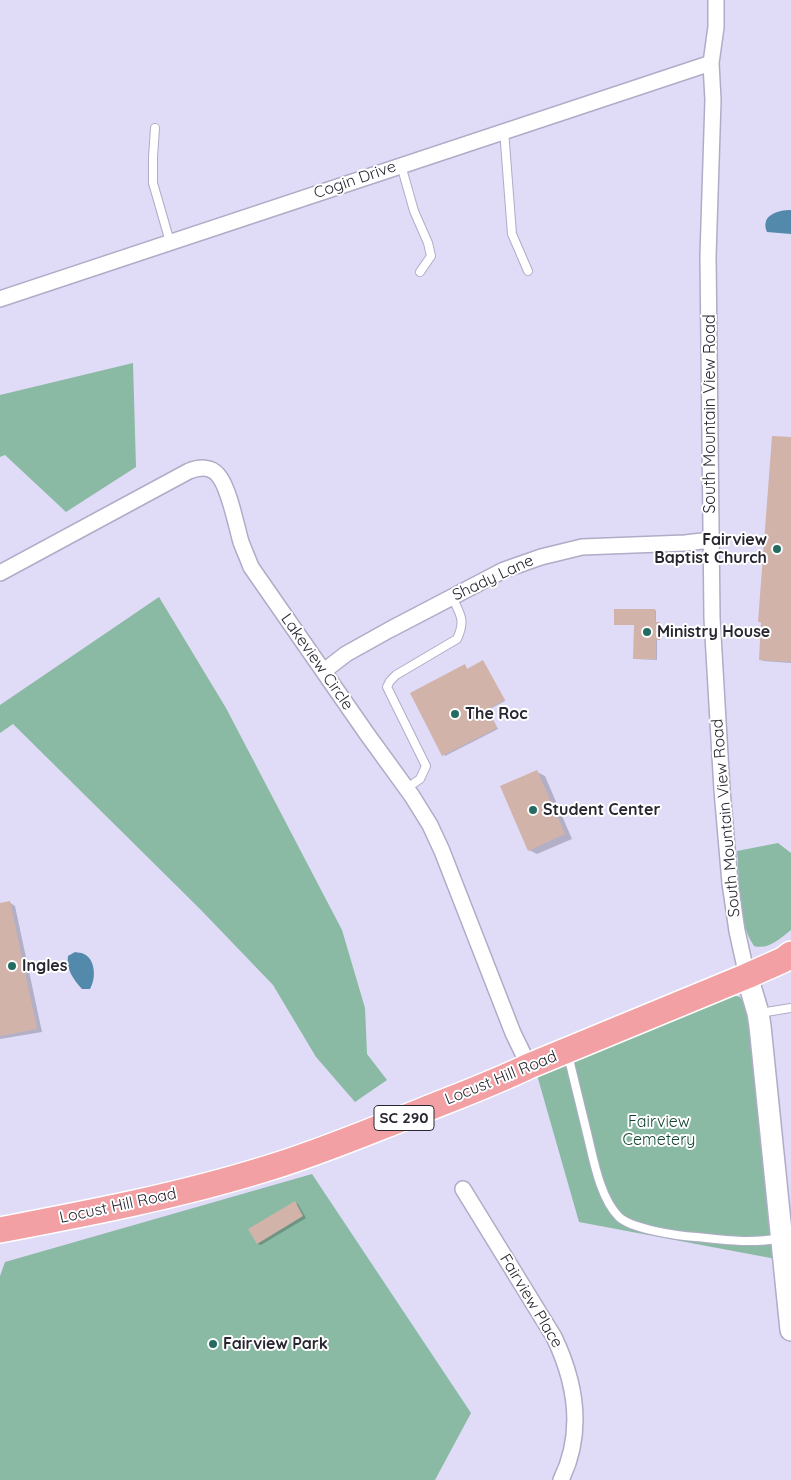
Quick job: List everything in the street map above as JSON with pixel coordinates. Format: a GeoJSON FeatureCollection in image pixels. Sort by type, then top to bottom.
{"type":"FeatureCollection","features":[{"type":"Feature","properties":{"kind":"main road","name":"Locust Hill Road"},"geometry":{"type":"LineString","coordinates":[[0,1230],[102,1211],[208,1186],[266,1169],[339,1144],[502,1079],[529,1066],[747,976],[783,960],[791,954]]}},
{"type":"Feature","properties":{"kind":"street","name":"South Mountain View Road"},"geometry":{"type":"LineString","coordinates":[[716,0],[716,27],[711,63],[713,100],[708,256],[712,628],[722,790],[733,902],[747,976]]}},
{"type":"Feature","properties":{"kind":"street","name":"Cogin Drive"},"geometry":{"type":"LineString","coordinates":[[0,298],[711,63]]}},
{"type":"Feature","properties":{"kind":"street","name":"Lakeview Circle"},"geometry":{"type":"LineString","coordinates":[[0,573],[189,471],[206,468],[218,475],[224,486],[251,567],[407,788],[430,825],[442,851],[513,1033],[529,1066]]}},
{"type":"Feature","properties":{"kind":"street","name":"Shady Lane"},"geometry":{"type":"LineString","coordinates":[[324,671],[346,654],[504,570],[562,551],[582,547],[685,543],[711,540]]}},
{"type":"Feature","properties":{"kind":"street"},"geometry":{"type":"LineString","coordinates":[[747,976],[758,1013],[791,1330]]}},
{"type":"Feature","properties":{"kind":"street","name":"Fairview Place"},"geometry":{"type":"LineString","coordinates":[[463,1189],[554,1337],[564,1357],[574,1393],[575,1425],[570,1458],[561,1480]]}},
{"type":"Feature","properties":{"kind":"lane"},"geometry":{"type":"LineString","coordinates":[[156,128],[153,183],[170,242]]}},
{"type":"Feature","properties":{"kind":"lane"},"geometry":{"type":"LineString","coordinates":[[504,130],[512,234],[528,271]]}},
{"type":"Feature","properties":{"kind":"lane"},"geometry":{"type":"LineString","coordinates":[[401,165],[414,211],[428,243],[431,256],[420,272]]}},
{"type":"Feature","properties":{"kind":"lane"},"geometry":{"type":"LineString","coordinates":[[407,788],[420,779],[426,766],[387,687],[390,680],[396,674],[457,639],[462,630],[463,619],[452,597]]}},
{"type":"Feature","properties":{"kind":"lane"},"geometry":{"type":"LineString","coordinates":[[758,1013],[791,1008]]}},
{"type":"Feature","properties":{"kind":"lane"},"geometry":{"type":"LineString","coordinates":[[567,1051],[600,1182],[620,1218],[634,1226],[684,1236],[740,1241],[766,1241],[782,1238]]}},
{"type":"Feature","properties":{"kind":"green space"},"geometry":{"type":"Polygon","coordinates":[[[133,363],[136,467],[66,512],[5,455],[0,457],[0,395],[133,363]]]}},
{"type":"Feature","properties":{"kind":"green space"},"geometry":{"type":"Polygon","coordinates":[[[159,597],[226,708],[342,930],[365,1008],[367,1054],[387,1080],[355,1102],[316,1057],[273,985],[200,909],[13,724],[0,733],[0,705],[159,597]]]}},
{"type":"Feature","properties":{"kind":"green space"},"geometry":{"type":"Polygon","coordinates":[[[778,843],[791,853],[791,930],[769,945],[754,946],[744,924],[739,888],[737,851],[778,843]]]}},
{"type":"Feature","properties":{"kind":"green space","name":"Fairview Cemetery"},"geometry":{"type":"Polygon","coordinates":[[[725,993],[740,997],[750,1012],[776,1259],[579,1222],[537,1075],[725,993]]]}},
{"type":"Feature","properties":{"kind":"green space","name":"Fairview Park"},"geometry":{"type":"Polygon","coordinates":[[[312,1174],[471,1413],[435,1480],[0,1480],[0,1276],[5,1262],[312,1174]]]}},
{"type":"Feature","properties":{"kind":"water"},"geometry":{"type":"Polygon","coordinates":[[[791,210],[791,234],[767,232],[766,221],[771,215],[776,212],[791,210]]]}},
{"type":"Feature","properties":{"kind":"water"},"geometry":{"type":"Polygon","coordinates":[[[75,952],[83,953],[93,965],[94,975],[90,989],[82,989],[69,970],[68,956],[75,952]]]}},
{"type":"Feature","properties":{"kind":"building","name":"Fairview Baptist Church"},"geometry":{"type":"Polygon","coordinates":[[[772,436],[791,437],[791,662],[759,660],[761,622],[758,622],[772,436]]]}},
{"type":"Feature","properties":{"kind":"building","name":"Ministry House"},"geometry":{"type":"Polygon","coordinates":[[[614,609],[655,609],[655,622],[660,622],[659,640],[656,640],[656,659],[633,659],[634,625],[614,625],[614,609]]]}},
{"type":"Feature","properties":{"kind":"building","name":"The Roc"},"geometry":{"type":"Polygon","coordinates":[[[483,660],[505,700],[488,709],[497,728],[442,756],[410,693],[465,664],[467,669],[483,660]]]}},
{"type":"Feature","properties":{"kind":"building","name":"Student Center"},"geometry":{"type":"Polygon","coordinates":[[[537,770],[565,834],[528,851],[500,786],[537,770]]]}},
{"type":"Feature","properties":{"kind":"building","name":"Ingles"},"geometry":{"type":"Polygon","coordinates":[[[10,901],[37,1029],[0,1036],[0,903],[10,901]]]}},
{"type":"Feature","properties":{"kind":"building"},"geometry":{"type":"Polygon","coordinates":[[[295,1201],[303,1216],[257,1244],[248,1229],[295,1201]]]}},
{"type":"Feature","properties":{"kind":"place","name":"Fairview Baptist Church"},"geometry":{"type":"Point","coordinates":[777,549]}},
{"type":"Feature","properties":{"kind":"place","name":"Ministry House"},"geometry":{"type":"Point","coordinates":[647,632]}},
{"type":"Feature","properties":{"kind":"place","name":"The Roc"},"geometry":{"type":"Point","coordinates":[455,714]}},
{"type":"Feature","properties":{"kind":"place","name":"Student Center"},"geometry":{"type":"Point","coordinates":[533,810]}},
{"type":"Feature","properties":{"kind":"place","name":"Ingles"},"geometry":{"type":"Point","coordinates":[12,966]}},
{"type":"Feature","properties":{"kind":"place","name":"Fairview Park"},"geometry":{"type":"Point","coordinates":[213,1344]}}]}
